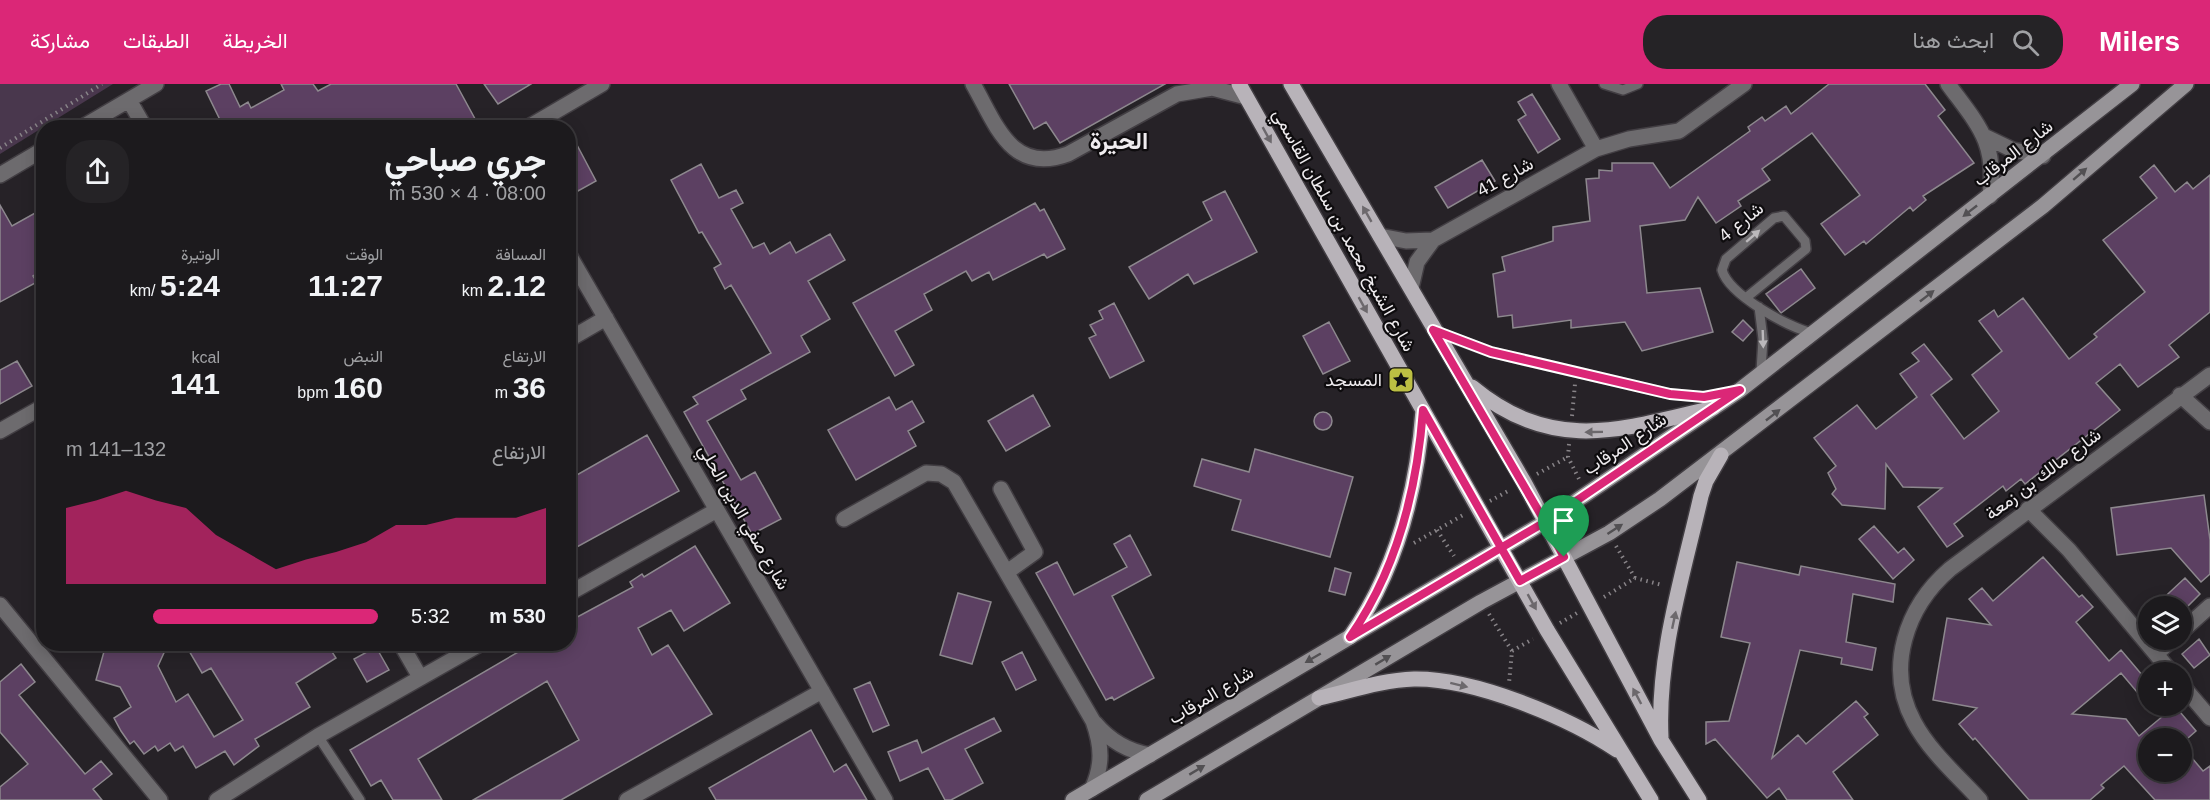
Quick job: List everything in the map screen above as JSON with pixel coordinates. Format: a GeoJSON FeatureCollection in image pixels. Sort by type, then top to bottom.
{"type":"FeatureCollection","features":[{"type":"Feature","properties":{"kind":"main road","name":"شارع الشيخ محمد بن سلطان القاسمي"},"geometry":{"type":"LineString","coordinates":[[1291,84],[1545,522],[1661,740],[1699,800]]}},
{"type":"Feature","properties":{"kind":"main road","name":"شارع المرقاب"},"geometry":{"type":"LineString","coordinates":[[1073,800],[1545,522],[1740,390],[1761,371],[2043,156],[2132,84]]}},
{"type":"Feature","properties":{"kind":"main road"},"geometry":{"type":"LineString","coordinates":[[1147,800],[1520,581],[1626,522],[1721,454],[2043,206],[2186,84]]}},
{"type":"Feature","properties":{"kind":"main road","name":"شارع الشيخ محمد بن سلطان القاسمي"},"geometry":{"type":"LineString","coordinates":[[1242,91],[1520,581],[1651,800]]}},
{"type":"Feature","properties":{"kind":"main road"},"geometry":{"type":"LineString","coordinates":[[1464,380],[1487,400],[1513,415],[1541,426],[1571,431],[1616,430],[1713,408]]}},
{"type":"Feature","properties":{"kind":"main road"},"geometry":{"type":"LineString","coordinates":[[1350,637],[1367,612],[1381,584],[1404,519],[1416,473],[1423,410]]}},
{"type":"Feature","properties":{"kind":"main road"},"geometry":{"type":"LineString","coordinates":[[1661,740],[1660,698],[1666,655],[1701,496],[1706,481],[1721,454]]}},
{"type":"Feature","properties":{"kind":"main road"},"geometry":{"type":"LineString","coordinates":[[1319,698],[1390,681],[1435,680],[1508,699],[1568,720],[1622,753]]}},
{"type":"Feature","properties":{"kind":"street"},"geometry":{"type":"LineString","coordinates":[[95,120],[156,84]]}},
{"type":"Feature","properties":{"kind":"street"},"geometry":{"type":"LineString","coordinates":[[541,120],[602,84]]}},
{"type":"Feature","properties":{"kind":"street"},"geometry":{"type":"LineString","coordinates":[[974,84],[1009,145],[1037,160],[1053,159],[1068,154],[1182,89],[1212,88],[1242,91]]}},
{"type":"Feature","properties":{"kind":"street"},"geometry":{"type":"LineString","coordinates":[[1559,84],[1596,149]]}},
{"type":"Feature","properties":{"kind":"street","name":"شارع 41"},"geometry":{"type":"LineString","coordinates":[[1411,288],[1417,262],[1433,240],[1596,149],[1629,140],[1679,131],[1744,84]]}},
{"type":"Feature","properties":{"kind":"street"},"geometry":{"type":"LineString","coordinates":[[1948,84],[1986,137],[1992,166],[1990,196]]}},
{"type":"Feature","properties":{"kind":"street"},"geometry":{"type":"LineString","coordinates":[[129,100],[140,120]]}},
{"type":"Feature","properties":{"kind":"street"},"geometry":{"type":"LineString","coordinates":[[1986,137],[2013,150],[2043,156]]}},
{"type":"Feature","properties":{"kind":"street"},"geometry":{"type":"LineString","coordinates":[[0,175],[36,154]]}},
{"type":"Feature","properties":{"kind":"street","name":"شارع 41"},"geometry":{"type":"LineString","coordinates":[[1380,236],[1406,241],[1433,240]]}},
{"type":"Feature","properties":{"kind":"street","name":"شارع صفي الدين الحلي"},"geometry":{"type":"LineString","coordinates":[[576,267],[885,800]]}},
{"type":"Feature","properties":{"kind":"street"},"geometry":{"type":"LineString","coordinates":[[576,335],[606,318]]}},
{"type":"Feature","properties":{"kind":"street","name":"شارع مالك بن زمعة"},"geometry":{"type":"LineString","coordinates":[[1980,800],[1930,745],[1914,722],[1904,697],[1902,652],[1911,616],[1934,583],[2028,509],[2210,375]]}},
{"type":"Feature","properties":{"kind":"street"},"geometry":{"type":"LineString","coordinates":[[2180,395],[2210,422]]}},
{"type":"Feature","properties":{"kind":"street"},"geometry":{"type":"LineString","coordinates":[[0,431],[36,411]]}},
{"type":"Feature","properties":{"kind":"street"},"geometry":{"type":"LineString","coordinates":[[844,519],[919,477],[934,472],[954,483],[1093,721],[1118,745],[1134,753],[1150,755]]}},
{"type":"Feature","properties":{"kind":"street"},"geometry":{"type":"LineString","coordinates":[[1001,489],[1035,552],[1007,572]]}},
{"type":"Feature","properties":{"kind":"street"},"geometry":{"type":"LineString","coordinates":[[2028,509],[2069,550],[2164,662]]}},
{"type":"Feature","properties":{"kind":"street"},"geometry":{"type":"LineString","coordinates":[[576,589],[717,510]]}},
{"type":"Feature","properties":{"kind":"street"},"geometry":{"type":"LineString","coordinates":[[0,605],[36,642]]}},
{"type":"Feature","properties":{"kind":"street"},"geometry":{"type":"LineString","coordinates":[[2192,622],[2210,606]]}},
{"type":"Feature","properties":{"kind":"street"},"geometry":{"type":"LineString","coordinates":[[2157,653],[2160,650]]}},
{"type":"Feature","properties":{"kind":"street"},"geometry":{"type":"LineString","coordinates":[[44,651],[160,800]]}},
{"type":"Feature","properties":{"kind":"street"},"geometry":{"type":"LineString","coordinates":[[405,651],[420,677]]}},
{"type":"Feature","properties":{"kind":"street"},"geometry":{"type":"LineString","coordinates":[[217,800],[318,736],[467,651]]}},
{"type":"Feature","properties":{"kind":"street"},"geometry":{"type":"LineString","coordinates":[[627,800],[822,691]]}},
{"type":"Feature","properties":{"kind":"street"},"geometry":{"type":"LineString","coordinates":[[2192,697],[2210,718]]}},
{"type":"Feature","properties":{"kind":"street"},"geometry":{"type":"LineString","coordinates":[[1092,789],[1099,774],[1101,756],[1093,721]]}},
{"type":"Feature","properties":{"kind":"lane"},"geometry":{"type":"LineString","coordinates":[[1604,84],[1623,90],[1638,84]]}},
{"type":"Feature","properties":{"kind":"lane","name":"شارع 4"},"geometry":{"type":"LineString","coordinates":[[1747,297],[1806,249],[1805,241],[1787,218],[1777,216],[1726,259],[1722,270],[1727,279],[1747,297],[1759,307],[1784,323],[1812,333]]}},
{"type":"Feature","properties":{"kind":"lane"},"geometry":{"type":"LineString","coordinates":[[1759,307],[1763,339],[1761,371]]}},
{"type":"Feature","properties":{"kind":"lane"},"geometry":{"type":"LineString","coordinates":[[1433,330],[1491,352],[1670,394],[1704,397],[1740,390]]}},
{"type":"Feature","properties":{"kind":"lane"},"geometry":{"type":"LineString","coordinates":[[318,736],[360,800]]}},
{"type":"Feature","properties":{"kind":"path"},"geometry":{"type":"LineString","coordinates":[[45,120],[102,84]]}},
{"type":"Feature","properties":{"kind":"path"},"geometry":{"type":"LineString","coordinates":[[0,148],[36,125]]}},
{"type":"Feature","properties":{"kind":"shaded area"},"geometry":{"type":"Polygon","coordinates":[[[0,84],[113,84],[55,120],[36,120],[36,132],[0,154],[0,84]]]}},
{"type":"Feature","properties":{"kind":"building"},"geometry":{"type":"Polygon","coordinates":[[[221,84],[229,84],[240,107],[248,102],[251,108],[284,90],[281,84],[313,84],[318,91],[331,84],[456,84],[476,120],[220,120],[206,91],[221,84]]]}},
{"type":"Feature","properties":{"kind":"building"},"geometry":{"type":"Polygon","coordinates":[[[484,84],[531,84],[498,104],[484,84]]]}},
{"type":"Feature","properties":{"kind":"building"},"geometry":{"type":"Polygon","coordinates":[[[1009,84],[1165,84],[1060,143],[1046,122],[1034,129],[1009,84]]]}},
{"type":"Feature","properties":{"kind":"building"},"geometry":{"type":"Polygon","coordinates":[[[1829,84],[1925,84],[1945,110],[1938,116],[1974,163],[1923,196],[1926,200],[1913,211],[1910,207],[1866,244],[1864,241],[1845,255],[1821,224],[1860,195],[1812,133],[1762,169],[1770,180],[1738,201],[1741,206],[1716,223],[1698,197],[1685,220],[1640,226],[1647,293],[1700,288],[1713,332],[1642,351],[1625,322],[1571,328],[1571,320],[1513,328],[1512,315],[1498,317],[1493,274],[1505,271],[1502,257],[1553,241],[1553,227],[1590,221],[1586,179],[1599,178],[1599,170],[1612,171],[1612,163],[1653,163],[1670,188],[1750,131],[1748,127],[1762,117],[1765,121],[1786,106],[1791,114],[1829,84]]]}},
{"type":"Feature","properties":{"kind":"building"},"geometry":{"type":"Polygon","coordinates":[[[1532,94],[1560,139],[1538,153],[1518,120],[1526,115],[1518,102],[1532,94]]]}},
{"type":"Feature","properties":{"kind":"building"},"geometry":{"type":"Polygon","coordinates":[[[576,143],[596,181],[578,191],[576,188],[576,143]]]}},
{"type":"Feature","properties":{"kind":"building"},"geometry":{"type":"Polygon","coordinates":[[[1482,160],[1495,181],[1448,208],[1435,187],[1482,160]]]}},
{"type":"Feature","properties":{"kind":"building"},"geometry":{"type":"Polygon","coordinates":[[[701,164],[719,198],[736,190],[743,203],[731,209],[753,248],[764,243],[770,254],[790,242],[796,253],[830,234],[845,260],[808,281],[830,319],[801,336],[810,352],[741,390],[746,399],[707,421],[741,480],[755,472],[781,519],[752,534],[684,412],[698,404],[693,397],[771,353],[731,285],[725,289],[714,268],[721,264],[702,232],[699,233],[671,180],[701,164]]]}},
{"type":"Feature","properties":{"kind":"building"},"geometry":{"type":"Polygon","coordinates":[[[2154,165],[2175,192],[2187,182],[2193,189],[2210,175],[2210,312],[2169,345],[2179,357],[2138,387],[2120,364],[2096,383],[2120,410],[2025,484],[2021,479],[2006,491],[2003,486],[1954,524],[1963,536],[1947,547],[1918,507],[1942,488],[1903,487],[1886,464],[1885,509],[1842,505],[1832,494],[1836,489],[1828,473],[1836,466],[1814,438],[1857,405],[1876,429],[1917,397],[1900,374],[1919,361],[1912,353],[1924,344],[1952,379],[1931,395],[1964,439],[1999,411],[1972,375],[2002,351],[1979,321],[1994,310],[1998,317],[2023,298],[2069,359],[2097,337],[2094,334],[2145,292],[2103,240],[2157,198],[2140,177],[2154,165]]]}},
{"type":"Feature","properties":{"kind":"building"},"geometry":{"type":"Polygon","coordinates":[[[1225,191],[1257,252],[1194,284],[1188,274],[1149,299],[1129,267],[1212,220],[1203,202],[1225,191]]]}},
{"type":"Feature","properties":{"kind":"building"},"geometry":{"type":"Polygon","coordinates":[[[1035,203],[1040,211],[1044,209],[1065,249],[1047,258],[1044,254],[993,280],[989,272],[972,281],[966,271],[924,294],[932,310],[895,331],[914,365],[895,376],[853,303],[1035,203]]]}},
{"type":"Feature","properties":{"kind":"building"},"geometry":{"type":"Polygon","coordinates":[[[0,205],[12,226],[36,212],[36,274],[33,276],[36,283],[0,302],[0,205]]]}},
{"type":"Feature","properties":{"kind":"building"},"geometry":{"type":"Polygon","coordinates":[[[1801,269],[1815,288],[1781,313],[1766,294],[1801,269]]]}},
{"type":"Feature","properties":{"kind":"building"},"geometry":{"type":"Polygon","coordinates":[[[1114,303],[1144,361],[1110,378],[1089,338],[1096,335],[1090,325],[1103,319],[1099,311],[1114,303]]]}},
{"type":"Feature","properties":{"kind":"building"},"geometry":{"type":"Polygon","coordinates":[[[1743,320],[1753,330],[1743,341],[1732,332],[1743,320]]]}},
{"type":"Feature","properties":{"kind":"building"},"geometry":{"type":"Polygon","coordinates":[[[1329,322],[1350,361],[1323,374],[1303,336],[1329,322]]]}},
{"type":"Feature","properties":{"kind":"building"},"geometry":{"type":"Polygon","coordinates":[[[17,361],[32,386],[0,404],[0,370],[17,361]]]}},
{"type":"Feature","properties":{"kind":"building"},"geometry":{"type":"Polygon","coordinates":[[[1033,395],[1050,426],[1006,451],[988,421],[1033,395]]]}},
{"type":"Feature","properties":{"kind":"building"},"geometry":{"type":"Polygon","coordinates":[[[889,397],[896,410],[912,401],[924,422],[908,431],[916,446],[856,480],[828,430],[889,397]]]}},
{"type":"Feature","properties":{"kind":"building"},"geometry":{"type":"Polygon","coordinates":[[[1319,412],[1327,412],[1332,417],[1330,428],[1319,430],[1314,425],[1314,417],[1319,412]]]}},
{"type":"Feature","properties":{"kind":"building"},"geometry":{"type":"Polygon","coordinates":[[[647,435],[679,491],[576,547],[576,475],[647,435]]]}},
{"type":"Feature","properties":{"kind":"building"},"geometry":{"type":"Polygon","coordinates":[[[1255,449],[1353,477],[1330,557],[1232,530],[1241,500],[1194,486],[1202,459],[1249,472],[1255,449]]]}},
{"type":"Feature","properties":{"kind":"building"},"geometry":{"type":"Polygon","coordinates":[[[2204,495],[2210,540],[2210,574],[2201,582],[2171,548],[2117,555],[2111,508],[2204,495]]]}},
{"type":"Feature","properties":{"kind":"building"},"geometry":{"type":"Polygon","coordinates":[[[1874,526],[1898,553],[1904,548],[1914,560],[1893,579],[1859,539],[1874,526]]]}},
{"type":"Feature","properties":{"kind":"building"},"geometry":{"type":"Polygon","coordinates":[[[1130,535],[1151,575],[1112,596],[1154,678],[1114,700],[1112,697],[1106,700],[1036,573],[1057,562],[1074,595],[1127,567],[1114,544],[1130,535]]]}},
{"type":"Feature","properties":{"kind":"building"},"geometry":{"type":"Polygon","coordinates":[[[695,546],[730,603],[684,631],[671,610],[638,628],[652,655],[668,645],[712,714],[561,800],[473,800],[579,740],[547,681],[418,759],[442,800],[393,800],[381,780],[371,786],[350,750],[520,651],[576,651],[576,618],[633,587],[630,582],[642,574],[644,577],[695,546]]]}},
{"type":"Feature","properties":{"kind":"building"},"geometry":{"type":"Polygon","coordinates":[[[2043,557],[2079,597],[2082,595],[2093,607],[2076,622],[2109,661],[2121,650],[2138,670],[2138,691],[2121,673],[2072,714],[2126,719],[2138,735],[2138,781],[2124,766],[2101,785],[2104,788],[2090,800],[2029,800],[1975,738],[1973,740],[1959,724],[1977,708],[1933,700],[1947,618],[1991,625],[1969,599],[1982,588],[1993,601],[2043,557]]]}},
{"type":"Feature","properties":{"kind":"building"},"geometry":{"type":"Polygon","coordinates":[[[1737,562],[1799,575],[1801,566],[1895,584],[1893,602],[1853,594],[1846,642],[1876,648],[1872,670],[1841,664],[1842,658],[1800,650],[1772,758],[1798,735],[1806,744],[1856,701],[1868,714],[1864,717],[1878,735],[1833,772],[1853,800],[1787,800],[1779,788],[1767,798],[1715,739],[1706,744],[1706,722],[1729,721],[1750,643],[1721,637],[1737,562]]]}},
{"type":"Feature","properties":{"kind":"building"},"geometry":{"type":"Polygon","coordinates":[[[1335,568],[1351,573],[1345,595],[1329,591],[1335,568]]]}},
{"type":"Feature","properties":{"kind":"building"},"geometry":{"type":"Polygon","coordinates":[[[2185,578],[2200,594],[2192,602],[2192,596],[2166,596],[2185,578]]]}},
{"type":"Feature","properties":{"kind":"building"},"geometry":{"type":"Polygon","coordinates":[[[958,593],[991,602],[972,664],[940,655],[958,593]]]}},
{"type":"Feature","properties":{"kind":"building"},"geometry":{"type":"Polygon","coordinates":[[[2199,639],[2210,655],[2194,668],[2192,662],[2189,662],[2182,654],[2187,650],[2192,650],[2192,645],[2199,639]]]}},
{"type":"Feature","properties":{"kind":"building"},"geometry":{"type":"Polygon","coordinates":[[[104,651],[165,651],[158,666],[176,702],[188,694],[214,737],[243,720],[211,668],[202,673],[189,651],[332,651],[336,658],[296,683],[310,707],[255,739],[259,746],[234,765],[225,751],[196,768],[183,746],[175,751],[170,743],[158,751],[155,746],[144,754],[134,741],[130,744],[114,718],[131,707],[120,687],[96,680],[104,651]]]}},
{"type":"Feature","properties":{"kind":"building"},"geometry":{"type":"Polygon","coordinates":[[[369,651],[378,651],[389,670],[367,682],[354,659],[369,651]]]}},
{"type":"Feature","properties":{"kind":"building"},"geometry":{"type":"Polygon","coordinates":[[[1022,652],[1036,680],[1016,690],[1002,662],[1022,652]]]}},
{"type":"Feature","properties":{"kind":"building"},"geometry":{"type":"Polygon","coordinates":[[[21,664],[35,682],[19,695],[85,774],[101,761],[112,774],[93,789],[102,800],[0,800],[0,787],[28,764],[0,732],[0,682],[21,664]]]}},
{"type":"Feature","properties":{"kind":"building"},"geometry":{"type":"Polygon","coordinates":[[[870,682],[889,725],[873,732],[854,689],[870,682]]]}},
{"type":"Feature","properties":{"kind":"building"},"geometry":{"type":"Polygon","coordinates":[[[2163,716],[2183,716],[2196,731],[2192,734],[2192,728],[2149,728],[2163,716]]]}},
{"type":"Feature","properties":{"kind":"building"},"geometry":{"type":"Polygon","coordinates":[[[994,718],[1001,731],[965,749],[983,783],[951,800],[945,800],[928,768],[900,781],[888,752],[917,740],[922,753],[994,718]]]}},
{"type":"Feature","properties":{"kind":"building"},"geometry":{"type":"Polygon","coordinates":[[[811,730],[834,772],[846,764],[867,800],[716,800],[709,788],[811,730]]]}},
{"type":"Feature","properties":{"kind":"building"},"geometry":{"type":"Polygon","coordinates":[[[2192,758],[2203,771],[2210,766],[2210,800],[2155,800],[2139,782],[2192,782],[2192,758]]]}},
{"type":"Feature","properties":{"kind":"place","name":"المسجد"},"geometry":{"type":"Point","coordinates":[1401,380]}},
{"type":"Feature","properties":{"kind":"district","name":"الحيرة"},"geometry":{"type":"Point","coordinates":[1119,141]}},
{"type":"Feature","properties":{"kind":"route"},"geometry":{"type":"LineString","coordinates":[[1564,557],[1520,581],[1501,548],[1423,410],[1414,482],[1404,519],[1381,584],[1367,612],[1350,637],[1501,548],[1545,522],[1524,482],[1433,330],[1461,343],[1491,352],[1670,394],[1704,397],[1740,390],[1545,522],[1564,557]]}}]}
